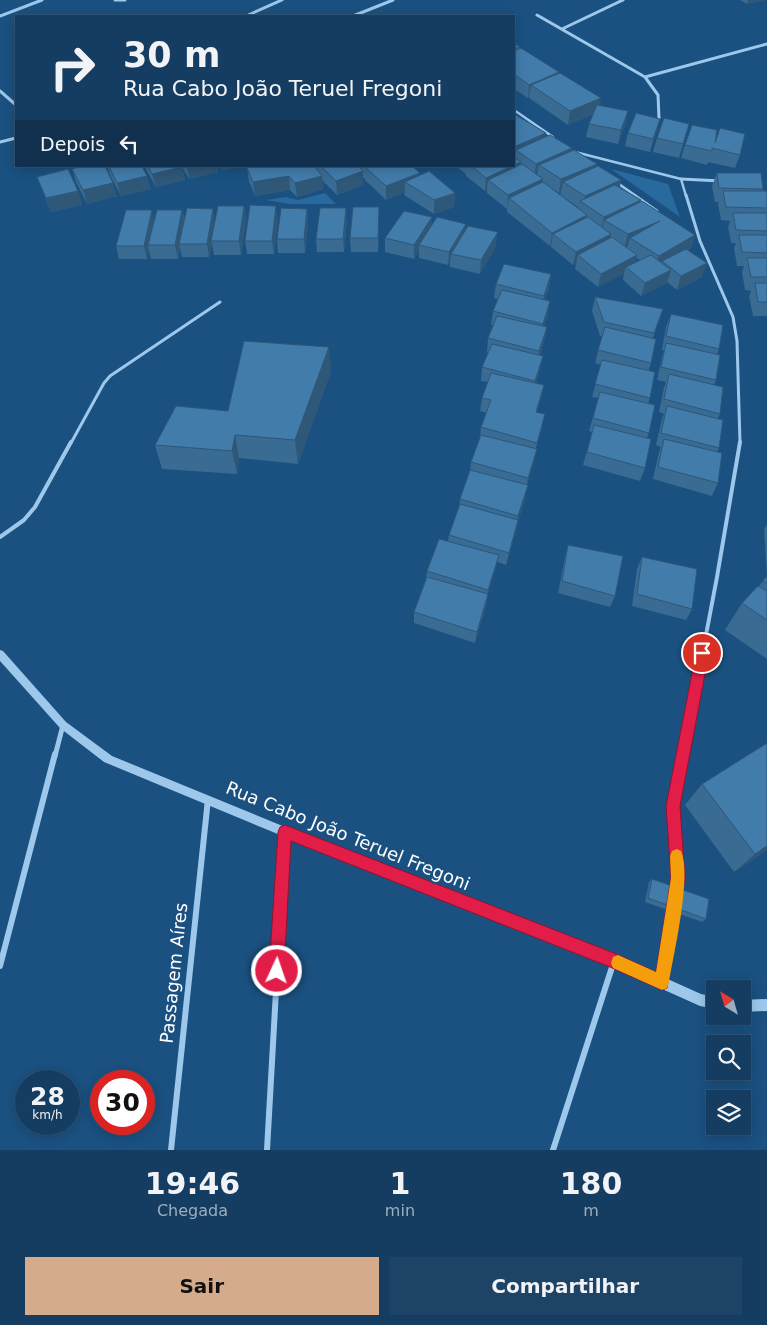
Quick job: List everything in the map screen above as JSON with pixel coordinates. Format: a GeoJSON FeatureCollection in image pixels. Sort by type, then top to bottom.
{"type":"FeatureCollection","features":[{"type":"Feature","properties":{"kind":"street"},"geometry":{"type":"LineString","coordinates":[[0,16],[42,0]]}},
{"type":"Feature","properties":{"kind":"street"},"geometry":{"type":"LineString","coordinates":[[114,0],[123,0]]}},
{"type":"Feature","properties":{"kind":"street"},"geometry":{"type":"LineString","coordinates":[[248,15],[282,0]]}},
{"type":"Feature","properties":{"kind":"street"},"geometry":{"type":"LineString","coordinates":[[356,15],[393,0]]}},
{"type":"Feature","properties":{"kind":"street"},"geometry":{"type":"LineString","coordinates":[[562,29],[623,0]]}},
{"type":"Feature","properties":{"kind":"street"},"geometry":{"type":"LineString","coordinates":[[536,15],[644,77],[656,87],[660,95],[659,118]]}},
{"type":"Feature","properties":{"kind":"street"},"geometry":{"type":"LineString","coordinates":[[644,77],[767,44]]}},
{"type":"Feature","properties":{"kind":"street"},"geometry":{"type":"LineString","coordinates":[[0,91],[15,104]]}},
{"type":"Feature","properties":{"kind":"street"},"geometry":{"type":"LineString","coordinates":[[0,142],[15,138]]}},
{"type":"Feature","properties":{"kind":"street"},"geometry":{"type":"LineString","coordinates":[[681,179],[731,182]]}},
{"type":"Feature","properties":{"kind":"street","name":"Rua Cabo João Teruel Fregoni"},"geometry":{"type":"LineString","coordinates":[[0,654],[63,725],[108,759],[208,798],[285,832],[614,961],[706,1001]]}},
{"type":"Feature","properties":{"kind":"street"},"geometry":{"type":"LineString","coordinates":[[0,966],[63,725]]}},
{"type":"Feature","properties":{"kind":"street","name":"Passagem Aíres"},"geometry":{"type":"LineString","coordinates":[[171,1150],[208,798]]}},
{"type":"Feature","properties":{"kind":"street"},"geometry":{"type":"LineString","coordinates":[[267,1150],[285,832]]}},
{"type":"Feature","properties":{"kind":"street"},"geometry":{"type":"LineString","coordinates":[[553,1150],[614,961]]}},
{"type":"Feature","properties":{"kind":"street"},"geometry":{"type":"LineString","coordinates":[[751,1006],[767,1005]]}},
{"type":"Feature","properties":{"kind":"lane"},"geometry":{"type":"LineString","coordinates":[[515,111],[558,141]]}},
{"type":"Feature","properties":{"kind":"lane"},"geometry":{"type":"LineString","coordinates":[[581,157],[573,152],[681,179],[700,241],[733,317],[737,341],[740,446],[673,806],[678,878],[675,898]]}},
{"type":"Feature","properties":{"kind":"lane"},"geometry":{"type":"LineString","coordinates":[[613,180],[660,213]]}},
{"type":"Feature","properties":{"kind":"lane"},"geometry":{"type":"LineString","coordinates":[[692,235],[700,241]]}},
{"type":"Feature","properties":{"kind":"lane"},"geometry":{"type":"LineString","coordinates":[[0,537],[24,520],[35,508],[104,383],[110,376],[220,302]]}},
{"type":"Feature","properties":{"kind":"lane"},"geometry":{"type":"LineString","coordinates":[[662,982],[674,907]]}},
{"type":"Feature","properties":{"kind":"shaded area"},"geometry":{"type":"Polygon","coordinates":[[[611,169],[668,184],[680,217],[611,169]]]}},
{"type":"Feature","properties":{"kind":"shaded area"},"geometry":{"type":"Polygon","coordinates":[[[325,193],[336,204],[290,204],[266,200],[286,197],[298,200],[325,193]]]}},
{"type":"Feature","properties":{"kind":"building"},"geometry":{"type":"Polygon","coordinates":[[[521,48],[559,72],[529,85],[515,75],[515,51],[521,48]]]}},
{"type":"Feature","properties":{"kind":"building"},"geometry":{"type":"Polygon","coordinates":[[[560,73],[601,98],[570,111],[531,85],[560,73]]]}},
{"type":"Feature","properties":{"kind":"building"},"geometry":{"type":"Polygon","coordinates":[[[597,105],[628,111],[621,130],[589,124],[597,105]]]}},
{"type":"Feature","properties":{"kind":"building"},"geometry":{"type":"Polygon","coordinates":[[[636,113],[660,119],[653,139],[628,133],[636,113]]]}},
{"type":"Feature","properties":{"kind":"building"},"geometry":{"type":"Polygon","coordinates":[[[515,115],[516,115],[546,133],[515,147],[515,115]]]}},
{"type":"Feature","properties":{"kind":"building"},"geometry":{"type":"Polygon","coordinates":[[[664,118],[689,124],[683,144],[657,138],[664,118]]]}},
{"type":"Feature","properties":{"kind":"building"},"geometry":{"type":"Polygon","coordinates":[[[692,125],[717,130],[715,143],[720,128],[745,134],[740,155],[712,148],[712,151],[685,145],[692,125]]]}},
{"type":"Feature","properties":{"kind":"building"},"geometry":{"type":"Polygon","coordinates":[[[550,135],[572,148],[536,164],[516,150],[550,135]]]}},
{"type":"Feature","properties":{"kind":"building"},"geometry":{"type":"Polygon","coordinates":[[[574,150],[597,164],[561,179],[539,165],[574,150]]]}},
{"type":"Feature","properties":{"kind":"building"},"geometry":{"type":"Polygon","coordinates":[[[515,158],[521,162],[515,165],[515,158]]]}},
{"type":"Feature","properties":{"kind":"building"},"geometry":{"type":"Polygon","coordinates":[[[522,164],[543,179],[508,195],[488,180],[522,164]]]}},
{"type":"Feature","properties":{"kind":"building"},"geometry":{"type":"Polygon","coordinates":[[[598,166],[621,180],[585,196],[563,182],[598,166]]]}},
{"type":"Feature","properties":{"kind":"building"},"geometry":{"type":"Polygon","coordinates":[[[79,167],[105,167],[113,183],[83,190],[72,169],[79,167]]]}},
{"type":"Feature","properties":{"kind":"building"},"geometry":{"type":"Polygon","coordinates":[[[109,167],[142,167],[147,176],[117,183],[109,167]]]}},
{"type":"Feature","properties":{"kind":"building"},"geometry":{"type":"Polygon","coordinates":[[[148,167],[182,167],[152,174],[148,167]]]}},
{"type":"Feature","properties":{"kind":"building"},"geometry":{"type":"Polygon","coordinates":[[[315,167],[322,176],[295,183],[289,176],[253,182],[247,168],[315,167]]]}},
{"type":"Feature","properties":{"kind":"building"},"geometry":{"type":"Polygon","coordinates":[[[322,167],[359,167],[363,171],[336,181],[322,167]]]}},
{"type":"Feature","properties":{"kind":"building"},"geometry":{"type":"Polygon","coordinates":[[[365,167],[413,167],[420,173],[386,186],[365,167]]]}},
{"type":"Feature","properties":{"kind":"building"},"geometry":{"type":"Polygon","coordinates":[[[473,167],[510,167],[486,178],[473,167]]]}},
{"type":"Feature","properties":{"kind":"building"},"geometry":{"type":"Polygon","coordinates":[[[68,169],[78,191],[46,198],[37,177],[68,169]]]}},
{"type":"Feature","properties":{"kind":"building"},"geometry":{"type":"Polygon","coordinates":[[[429,171],[455,193],[434,200],[405,182],[429,171]]]}},
{"type":"Feature","properties":{"kind":"building"},"geometry":{"type":"Polygon","coordinates":[[[717,173],[761,173],[763,189],[719,188],[717,173]]]}},
{"type":"Feature","properties":{"kind":"building"},"geometry":{"type":"Polygon","coordinates":[[[543,182],[587,215],[552,233],[509,198],[543,182]]]}},
{"type":"Feature","properties":{"kind":"building"},"geometry":{"type":"Polygon","coordinates":[[[615,185],[641,200],[604,217],[580,201],[615,185]]]}},
{"type":"Feature","properties":{"kind":"building"},"geometry":{"type":"Polygon","coordinates":[[[723,191],[767,191],[767,208],[726,207],[723,191]]]}},
{"type":"Feature","properties":{"kind":"building"},"geometry":{"type":"Polygon","coordinates":[[[642,201],[695,235],[659,256],[630,238],[660,221],[628,234],[604,220],[642,201]]]}},
{"type":"Feature","properties":{"kind":"building"},"geometry":{"type":"Polygon","coordinates":[[[250,205],[276,206],[272,241],[245,241],[250,205]]]}},
{"type":"Feature","properties":{"kind":"building"},"geometry":{"type":"Polygon","coordinates":[[[218,206],[244,206],[239,241],[211,241],[218,206]]]}},
{"type":"Feature","properties":{"kind":"building"},"geometry":{"type":"Polygon","coordinates":[[[353,207],[379,207],[378,238],[350,238],[353,207]]]}},
{"type":"Feature","properties":{"kind":"building"},"geometry":{"type":"Polygon","coordinates":[[[187,208],[213,209],[207,244],[179,244],[187,208]]]}},
{"type":"Feature","properties":{"kind":"building"},"geometry":{"type":"Polygon","coordinates":[[[281,208],[307,209],[304,239],[277,239],[281,208]]]}},
{"type":"Feature","properties":{"kind":"building"},"geometry":{"type":"Polygon","coordinates":[[[320,208],[346,208],[343,239],[316,239],[320,208]]]}},
{"type":"Feature","properties":{"kind":"building"},"geometry":{"type":"Polygon","coordinates":[[[126,210],[152,210],[144,246],[116,246],[126,210]]]}},
{"type":"Feature","properties":{"kind":"building"},"geometry":{"type":"Polygon","coordinates":[[[157,210],[182,210],[175,245],[148,245],[157,210]]]}},
{"type":"Feature","properties":{"kind":"building"},"geometry":{"type":"Polygon","coordinates":[[[404,211],[432,217],[414,245],[385,238],[404,211]]]}},
{"type":"Feature","properties":{"kind":"building"},"geometry":{"type":"Polygon","coordinates":[[[733,213],[767,213],[767,231],[736,230],[733,213]]]}},
{"type":"Feature","properties":{"kind":"building"},"geometry":{"type":"Polygon","coordinates":[[[437,217],[466,224],[449,252],[419,245],[437,217]]]}},
{"type":"Feature","properties":{"kind":"building"},"geometry":{"type":"Polygon","coordinates":[[[588,217],[611,234],[576,252],[553,234],[588,217]]]}},
{"type":"Feature","properties":{"kind":"building"},"geometry":{"type":"Polygon","coordinates":[[[468,226],[498,232],[481,260],[451,254],[468,226]]]}},
{"type":"Feature","properties":{"kind":"building"},"geometry":{"type":"Polygon","coordinates":[[[739,235],[767,235],[767,253],[742,252],[739,235]]]}},
{"type":"Feature","properties":{"kind":"building"},"geometry":{"type":"Polygon","coordinates":[[[612,237],[637,255],[601,274],[578,255],[612,237]]]}},
{"type":"Feature","properties":{"kind":"building"},"geometry":{"type":"Polygon","coordinates":[[[686,249],[707,263],[681,276],[662,261],[686,249]]]}},
{"type":"Feature","properties":{"kind":"building"},"geometry":{"type":"Polygon","coordinates":[[[651,255],[671,270],[645,283],[626,267],[651,255]]]}},
{"type":"Feature","properties":{"kind":"building"},"geometry":{"type":"Polygon","coordinates":[[[747,258],[767,258],[767,277],[751,277],[747,258]]]}},
{"type":"Feature","properties":{"kind":"building"},"geometry":{"type":"Polygon","coordinates":[[[504,264],[551,274],[544,296],[496,284],[504,264]]]}},
{"type":"Feature","properties":{"kind":"building"},"geometry":{"type":"Polygon","coordinates":[[[755,283],[767,283],[767,302],[758,302],[755,283]]]}},
{"type":"Feature","properties":{"kind":"building"},"geometry":{"type":"Polygon","coordinates":[[[502,290],[550,301],[543,324],[493,311],[502,290]]]}},
{"type":"Feature","properties":{"kind":"building"},"geometry":{"type":"Polygon","coordinates":[[[595,297],[663,309],[654,333],[604,322],[595,297]]]}},
{"type":"Feature","properties":{"kind":"building"},"geometry":{"type":"Polygon","coordinates":[[[671,314],[723,325],[719,349],[666,336],[671,314]]]}},
{"type":"Feature","properties":{"kind":"building"},"geometry":{"type":"Polygon","coordinates":[[[497,316],[547,327],[539,351],[488,338],[497,316]]]}},
{"type":"Feature","properties":{"kind":"building"},"geometry":{"type":"Polygon","coordinates":[[[605,327],[656,339],[651,363],[598,350],[605,327]]]}},
{"type":"Feature","properties":{"kind":"building"},"geometry":{"type":"Polygon","coordinates":[[[244,341],[329,347],[295,440],[235,435],[232,451],[155,445],[176,406],[228,411],[244,341]]]}},
{"type":"Feature","properties":{"kind":"building"},"geometry":{"type":"Polygon","coordinates":[[[666,343],[720,355],[716,380],[661,367],[666,343]]]}},
{"type":"Feature","properties":{"kind":"building"},"geometry":{"type":"Polygon","coordinates":[[[492,344],[543,356],[535,381],[482,367],[492,344]]]}},
{"type":"Feature","properties":{"kind":"building"},"geometry":{"type":"Polygon","coordinates":[[[602,360],[655,372],[650,398],[595,384],[602,360]]]}},
{"type":"Feature","properties":{"kind":"building"},"geometry":{"type":"Polygon","coordinates":[[[491,373],[544,385],[536,412],[545,414],[537,443],[481,427],[491,400],[482,398],[491,373]]]}},
{"type":"Feature","properties":{"kind":"building"},"geometry":{"type":"Polygon","coordinates":[[[669,374],[723,387],[720,414],[664,399],[669,374]]]}},
{"type":"Feature","properties":{"kind":"building"},"geometry":{"type":"Polygon","coordinates":[[[600,392],[655,405],[649,433],[593,418],[600,392]]]}},
{"type":"Feature","properties":{"kind":"building"},"geometry":{"type":"Polygon","coordinates":[[[667,406],[723,420],[719,448],[661,433],[667,406]]]}},
{"type":"Feature","properties":{"kind":"building"},"geometry":{"type":"Polygon","coordinates":[[[594,425],[651,439],[645,468],[587,452],[594,425]]]}},
{"type":"Feature","properties":{"kind":"building"},"geometry":{"type":"Polygon","coordinates":[[[481,435],[537,449],[528,478],[471,462],[481,435]]]}},
{"type":"Feature","properties":{"kind":"building"},"geometry":{"type":"Polygon","coordinates":[[[664,439],[722,453],[718,483],[658,467],[664,439]]]}},
{"type":"Feature","properties":{"kind":"building"},"geometry":{"type":"Polygon","coordinates":[[[470,470],[528,485],[518,516],[460,499],[470,470]]]}},
{"type":"Feature","properties":{"kind":"building"},"geometry":{"type":"Polygon","coordinates":[[[460,504],[518,520],[509,553],[449,535],[460,504]]]}},
{"type":"Feature","properties":{"kind":"building"},"geometry":{"type":"Polygon","coordinates":[[[439,539],[499,555],[488,590],[427,571],[439,539]]]}},
{"type":"Feature","properties":{"kind":"building"},"geometry":{"type":"Polygon","coordinates":[[[568,545],[623,556],[615,596],[562,581],[568,545]]]}},
{"type":"Feature","properties":{"kind":"building"},"geometry":{"type":"Polygon","coordinates":[[[642,557],[697,569],[692,609],[637,594],[642,557]]]}},
{"type":"Feature","properties":{"kind":"building"},"geometry":{"type":"Polygon","coordinates":[[[427,577],[488,594],[477,632],[414,612],[427,577]]]}},
{"type":"Feature","properties":{"kind":"building"},"geometry":{"type":"Polygon","coordinates":[[[758,586],[767,591],[767,620],[742,603],[758,586]]]}},
{"type":"Feature","properties":{"kind":"building"},"geometry":{"type":"Polygon","coordinates":[[[767,743],[767,846],[755,854],[702,784],[767,743]]]}},
{"type":"Feature","properties":{"kind":"building"},"geometry":{"type":"Polygon","coordinates":[[[652,879],[709,899],[706,919],[648,898],[652,879]]]}},
{"type":"Feature","properties":{"kind":"slow traffic"},"geometry":{"type":"LineString","coordinates":[[618,963],[662,982],[678,878],[677,856]]}},
{"type":"Feature","properties":{"kind":"route"},"geometry":{"type":"LineString","coordinates":[[277,971],[285,832],[614,961],[662,982],[678,878],[673,806],[702,653]]}}]}
